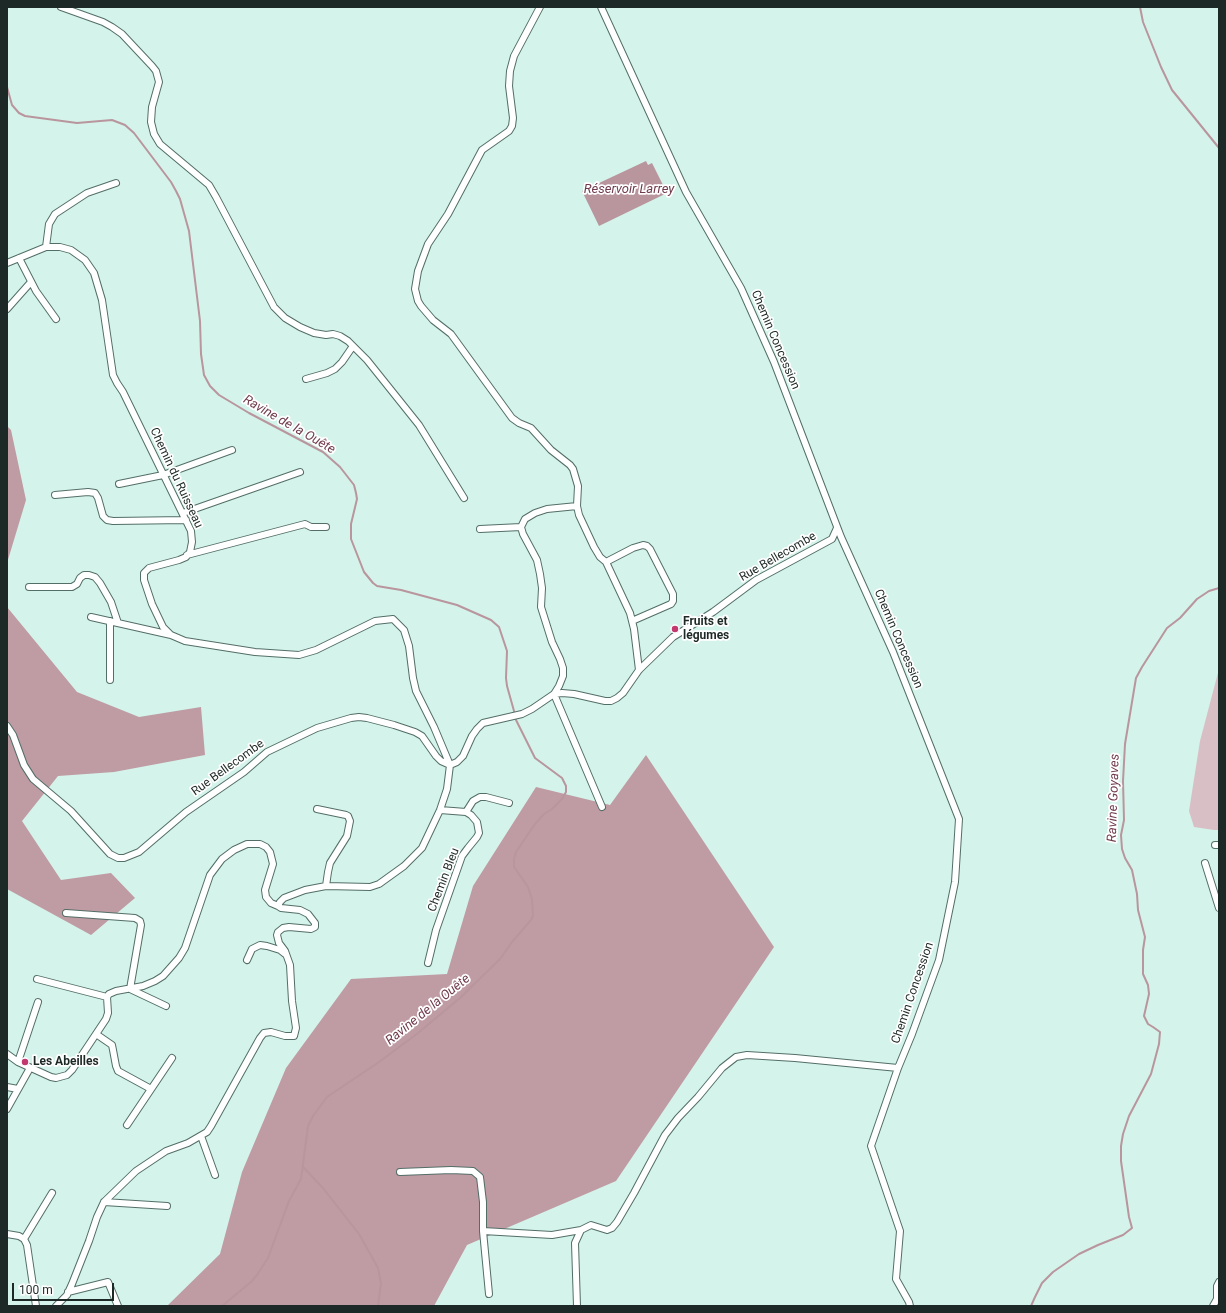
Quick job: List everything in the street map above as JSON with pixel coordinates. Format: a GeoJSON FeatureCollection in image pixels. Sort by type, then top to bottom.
{"type":"FeatureCollection","features":[{"type":"Feature","properties":{"kind":"street"},"geometry":{"type":"LineString","coordinates":[[61,7],[103,22],[112,27],[122,34],[156,70],[159,82],[152,107],[151,122],[154,134],[160,144],[209,185],[274,307],[285,318],[300,327],[314,333],[340,336],[367,360],[419,425],[464,498]]}},
{"type":"Feature","properties":{"kind":"street"},"geometry":{"type":"LineString","coordinates":[[540,7],[514,56],[510,71],[509,86],[513,118],[512,126],[509,131],[482,150],[448,214],[428,244],[418,271],[415,289],[421,306],[433,320],[450,334],[512,418],[531,428],[551,450],[570,466],[578,486],[577,506],[579,514],[594,547],[600,557],[606,562],[630,613],[639,670]]}},
{"type":"Feature","properties":{"kind":"street","name":"Chemin Concession"},"geometry":{"type":"LineString","coordinates":[[601,7],[686,192],[741,288],[774,362],[837,528],[893,652],[959,819],[955,882],[939,960],[898,1068],[871,1146],[900,1231],[896,1279],[910,1306]]}},
{"type":"Feature","properties":{"kind":"street"},"geometry":{"type":"LineString","coordinates":[[46,247],[49,224],[55,214],[87,193],[116,184]]}},
{"type":"Feature","properties":{"kind":"street","name":"Chemin du Ruisseau"},"geometry":{"type":"LineString","coordinates":[[7,263],[46,247],[60,247],[71,250],[85,260],[94,273],[102,300],[113,375],[123,392],[191,530],[192,542],[190,552],[187,555]]}},
{"type":"Feature","properties":{"kind":"street"},"geometry":{"type":"LineString","coordinates":[[19,258],[36,291],[56,318]]}},
{"type":"Feature","properties":{"kind":"street"},"geometry":{"type":"LineString","coordinates":[[7,309],[31,282]]}},
{"type":"Feature","properties":{"kind":"street"},"geometry":{"type":"LineString","coordinates":[[306,379],[335,368],[342,362],[353,346]]}},
{"type":"Feature","properties":{"kind":"street"},"geometry":{"type":"LineString","coordinates":[[119,484],[163,475],[232,450]]}},
{"type":"Feature","properties":{"kind":"street"},"geometry":{"type":"LineString","coordinates":[[183,513],[300,472]]}},
{"type":"Feature","properties":{"kind":"street"},"geometry":{"type":"LineString","coordinates":[[55,495],[88,492],[95,493],[107,520],[186,520]]}},
{"type":"Feature","properties":{"kind":"street"},"geometry":{"type":"LineString","coordinates":[[450,765],[457,762],[463,756],[472,736],[483,723],[522,714],[532,709],[554,694],[561,681],[563,676],[563,668],[552,642],[541,607],[542,588],[537,560],[523,534],[521,527],[525,519],[535,513],[547,509],[577,506]]}},
{"type":"Feature","properties":{"kind":"street"},"geometry":{"type":"LineString","coordinates":[[171,635],[163,627],[152,604],[143,576],[146,570],[179,560],[187,555],[305,524],[311,527],[326,527]]}},
{"type":"Feature","properties":{"kind":"street"},"geometry":{"type":"LineString","coordinates":[[480,529],[521,527]]}},
{"type":"Feature","properties":{"kind":"street","name":"Rue Bellecombe"},"geometry":{"type":"LineString","coordinates":[[554,694],[574,694],[605,701],[611,701],[617,698],[623,693],[639,670],[674,637],[713,612],[756,580],[832,539],[837,528]]}},
{"type":"Feature","properties":{"kind":"street"},"geometry":{"type":"LineString","coordinates":[[606,562],[633,548],[647,546],[650,549],[673,594],[673,601],[671,604],[632,621]]}},
{"type":"Feature","properties":{"kind":"street"},"geometry":{"type":"LineString","coordinates":[[30,587],[72,587],[77,584],[80,578],[84,575],[95,577],[111,602],[118,623]]}},
{"type":"Feature","properties":{"kind":"street"},"geometry":{"type":"LineString","coordinates":[[91,617],[171,635],[185,641],[255,652],[299,655],[316,650],[375,621],[393,619],[404,630],[409,646],[416,691],[434,727],[450,765],[446,789],[440,810],[422,848],[404,866],[379,884],[370,887],[326,886],[305,890],[284,898],[278,906]]}},
{"type":"Feature","properties":{"kind":"street"},"geometry":{"type":"LineString","coordinates":[[110,621],[110,680]]}},
{"type":"Feature","properties":{"kind":"street"},"geometry":{"type":"LineString","coordinates":[[554,694],[602,807]]}},
{"type":"Feature","properties":{"kind":"street","name":"Rue Bellecombe"},"geometry":{"type":"LineString","coordinates":[[7,726],[13,735],[24,765],[33,779],[71,811],[110,854],[118,858],[130,856],[139,852],[186,812],[244,772],[267,752],[318,728],[351,718],[367,718],[415,732],[422,736],[441,761],[450,765]]}},
{"type":"Feature","properties":{"kind":"street"},"geometry":{"type":"LineString","coordinates":[[440,810],[466,812],[474,801],[480,797],[486,797],[509,803]]}},
{"type":"Feature","properties":{"kind":"street"},"geometry":{"type":"LineString","coordinates":[[317,809],[346,815],[350,821],[347,836],[330,863],[326,886]]}},
{"type":"Feature","properties":{"kind":"street","name":"Chemin Bleu"},"geometry":{"type":"LineString","coordinates":[[428,963],[436,930],[462,856],[477,838],[479,833],[477,822],[466,812]]}},
{"type":"Feature","properties":{"kind":"street"},"geometry":{"type":"LineString","coordinates":[[7,1054],[18,1062],[51,1078],[62,1077],[72,1070],[106,1019],[108,1013],[107,997],[112,992],[143,986],[163,976],[179,958],[185,948],[210,875],[222,859],[234,850],[247,844],[260,844],[266,847],[270,852],[273,864],[265,890],[266,897],[271,903],[285,909],[300,910],[308,914],[315,923],[315,927],[311,928],[283,928],[277,935],[279,943],[289,958],[296,1032],[294,1036],[290,1037],[271,1032],[264,1033],[212,1126],[201,1136],[166,1152],[151,1161],[136,1172],[104,1202],[68,1292],[56,1306]]}},
{"type":"Feature","properties":{"kind":"street"},"geometry":{"type":"LineString","coordinates":[[1206,862],[1217,892],[1219,908]]}},
{"type":"Feature","properties":{"kind":"street"},"geometry":{"type":"LineString","coordinates":[[66,913],[135,918],[140,920],[141,925],[130,989]]}},
{"type":"Feature","properties":{"kind":"street"},"geometry":{"type":"LineString","coordinates":[[247,960],[252,949],[260,946],[267,946],[280,950],[289,958]]}},
{"type":"Feature","properties":{"kind":"street"},"geometry":{"type":"LineString","coordinates":[[37,979],[107,997]]}},
{"type":"Feature","properties":{"kind":"street"},"geometry":{"type":"LineString","coordinates":[[130,989],[166,1006]]}},
{"type":"Feature","properties":{"kind":"street"},"geometry":{"type":"LineString","coordinates":[[18,1062],[38,1002]]}},
{"type":"Feature","properties":{"kind":"street"},"geometry":{"type":"LineString","coordinates":[[96,1034],[112,1045],[118,1071],[151,1089]]}},
{"type":"Feature","properties":{"kind":"street"},"geometry":{"type":"LineString","coordinates":[[483,1231],[552,1234],[581,1230],[591,1225],[607,1230],[612,1228],[634,1193],[665,1135],[722,1068],[736,1057],[747,1055],[795,1058],[898,1068]]}},
{"type":"Feature","properties":{"kind":"street"},"geometry":{"type":"LineString","coordinates":[[126,1125],[172,1058]]}},
{"type":"Feature","properties":{"kind":"street"},"geometry":{"type":"LineString","coordinates":[[7,1109],[30,1068]]}},
{"type":"Feature","properties":{"kind":"street"},"geometry":{"type":"LineString","coordinates":[[7,1087],[18,1089]]}},
{"type":"Feature","properties":{"kind":"street"},"geometry":{"type":"LineString","coordinates":[[201,1136],[215,1175]]}},
{"type":"Feature","properties":{"kind":"street"},"geometry":{"type":"LineString","coordinates":[[400,1172],[451,1170],[473,1171],[480,1177],[489,1294]]}},
{"type":"Feature","properties":{"kind":"street"},"geometry":{"type":"LineString","coordinates":[[24,1239],[52,1193]]}},
{"type":"Feature","properties":{"kind":"street"},"geometry":{"type":"LineString","coordinates":[[104,1202],[167,1206]]}},
{"type":"Feature","properties":{"kind":"street"},"geometry":{"type":"LineString","coordinates":[[577,1306],[575,1243],[581,1230]]}},
{"type":"Feature","properties":{"kind":"street"},"geometry":{"type":"LineString","coordinates":[[7,1234],[19,1236],[24,1239],[28,1245],[36,1306]]}},
{"type":"Feature","properties":{"kind":"street"},"geometry":{"type":"LineString","coordinates":[[68,1292],[108,1282],[118,1306]]}},
{"type":"Feature","properties":{"kind":"street"},"geometry":{"type":"LineString","coordinates":[[1213,1306],[1217,1299],[1217,1286],[1219,1282]]}},
{"type":"Feature","properties":{"kind":"shaded area"},"geometry":{"type":"Polygon","coordinates":[[[7,426],[11,430],[26,500],[7,563],[7,426]]]}},
{"type":"Feature","properties":{"kind":"shaded area"},"geometry":{"type":"Polygon","coordinates":[[[7,607],[77,692],[139,717],[201,707],[205,755],[114,772],[58,776],[22,821],[61,880],[111,873],[135,898],[91,935],[7,889],[7,607]]]}},
{"type":"Feature","properties":{"kind":"shaded area"},"geometry":{"type":"Polygon","coordinates":[[[1219,669],[1219,830],[1214,830],[1194,827],[1189,811],[1200,741],[1219,669]]]}},
{"type":"Feature","properties":{"kind":"shaded area"},"geometry":{"type":"Polygon","coordinates":[[[646,755],[774,947],[616,1181],[467,1245],[434,1306],[167,1306],[220,1254],[242,1172],[286,1068],[351,979],[447,974],[473,886],[536,787],[610,805],[646,755]]]}},
{"type":"Feature","properties":{"kind":"water","name":"Réservoir Larrey"},"geometry":{"type":"Polygon","coordinates":[[[646,161],[648,165],[652,163],[667,193],[599,226],[582,191],[646,161]]]}},
{"type":"Feature","properties":{"kind":"waterway","name":"Ravine Goyaves"},"geometry":{"type":"LineString","coordinates":[[1140,7],[1143,22],[1172,90],[1219,148]]}},
{"type":"Feature","properties":{"kind":"waterway","name":"Ravine de la Ouête"},"geometry":{"type":"LineString","coordinates":[[7,87],[12,105],[19,113],[25,116],[77,123],[112,120],[125,125],[134,133],[171,182],[180,199],[189,231],[200,321],[201,354],[204,375],[210,386],[219,395],[249,413],[323,452],[340,467],[354,485],[357,499],[351,524],[351,539],[364,572],[373,583],[377,586],[401,590],[457,605],[491,620],[499,627],[507,651],[506,678],[515,718],[535,758],[562,778],[566,786],[566,792],[562,799],[552,809],[544,814],[535,824],[516,852],[514,859],[514,867],[528,887],[532,899],[533,916],[531,920],[500,959],[461,997],[418,1033],[379,1062],[327,1097],[313,1116],[308,1126],[301,1179],[289,1201],[268,1258],[251,1282],[222,1306]]}},
{"type":"Feature","properties":{"kind":"waterway","name":"Ravine Goyaves"},"geometry":{"type":"LineString","coordinates":[[1031,1306],[1042,1283],[1053,1272],[1079,1254],[1123,1235],[1132,1228],[1121,1161],[1121,1146],[1129,1116],[1151,1074],[1159,1044],[1160,1032],[1148,1024],[1144,1016],[1149,994],[1148,985],[1143,974],[1143,950],[1145,937],[1138,910],[1137,894],[1132,870],[1122,849],[1121,835],[1124,820],[1123,781],[1125,744],[1136,678],[1142,667],[1167,628],[1180,618],[1197,599],[1209,591],[1219,588]]}},
{"type":"Feature","properties":{"kind":"waterway"},"geometry":{"type":"LineString","coordinates":[[303,1167],[323,1188],[359,1234],[378,1268],[381,1283],[378,1306]]}},
{"type":"Feature","properties":{"kind":"place","name":"Fruits et légumes"},"geometry":{"type":"Point","coordinates":[675,629]}},
{"type":"Feature","properties":{"kind":"place","name":"Les Abeilles"},"geometry":{"type":"Point","coordinates":[25,1062]}}]}
